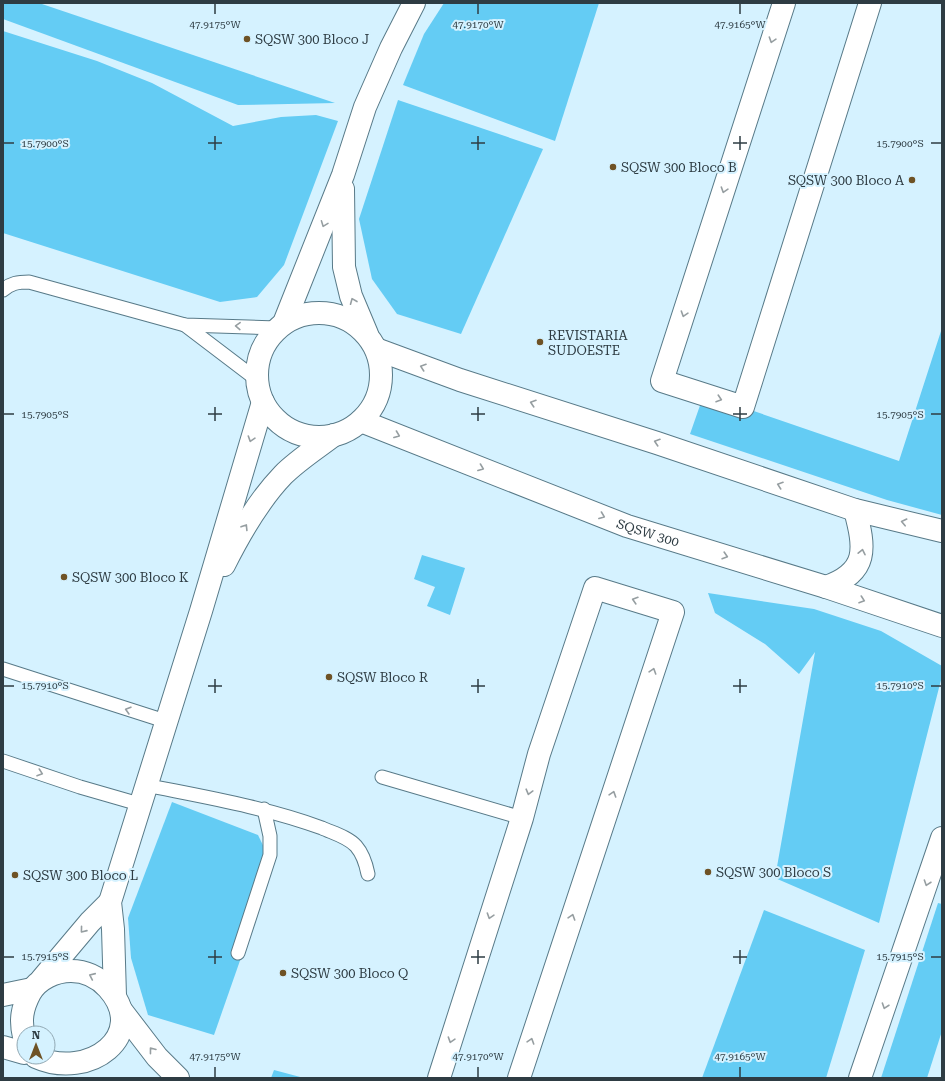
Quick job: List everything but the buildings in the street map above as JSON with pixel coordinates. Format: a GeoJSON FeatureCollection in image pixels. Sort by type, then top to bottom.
{"type":"FeatureCollection","features":[{"type":"Feature","properties":{"kind":"street"},"geometry":{"type":"LineString","coordinates":[[343,175],[344,268],[351,296],[372,343],[381,368],[380,387],[373,406],[361,421],[348,430],[334,435],[313,437],[292,431],[275,419],[262,402],[256,379],[258,360],[265,343],[280,326],[343,175],[365,108],[391,48],[414,3]]}},
{"type":"Feature","properties":{"kind":"street"},"geometry":{"type":"LineString","coordinates":[[784,3],[662,381],[743,407],[870,3]]}},
{"type":"Feature","properties":{"kind":"street"},"geometry":{"type":"LineString","coordinates":[[280,326],[306,314],[329,313],[351,321],[372,343],[460,380],[657,443],[855,510],[942,531]]}},
{"type":"Feature","properties":{"kind":"street"},"geometry":{"type":"LineString","coordinates":[[48,1065],[58,1069],[92,1073],[114,1048],[122,1030],[118,1003],[110,902],[200,611],[262,402]]}},
{"type":"Feature","properties":{"kind":"street","name":"SQSW 300"},"geometry":{"type":"LineString","coordinates":[[361,421],[627,526],[942,626]]}},
{"type":"Feature","properties":{"kind":"street"},"geometry":{"type":"LineString","coordinates":[[200,611],[236,541],[260,502],[284,475],[334,435]]}},
{"type":"Feature","properties":{"kind":"street"},"geometry":{"type":"LineString","coordinates":[[826,588],[840,583],[850,575],[860,559],[863,545],[855,510]]}},
{"type":"Feature","properties":{"kind":"street"},"geometry":{"type":"LineString","coordinates":[[439,1078],[522,818],[539,754],[595,588],[673,612],[519,1078]]}},
{"type":"Feature","properties":{"kind":"street"},"geometry":{"type":"LineString","coordinates":[[860,1078],[941,844]]}},
{"type":"Feature","properties":{"kind":"street"},"geometry":{"type":"LineString","coordinates":[[21,1025],[23,1006],[36,985],[90,922],[110,902]]}},
{"type":"Feature","properties":{"kind":"street"},"geometry":{"type":"LineString","coordinates":[[3,995],[36,985],[60,971],[82,971],[101,980],[158,1057],[178,1078]]}},
{"type":"Feature","properties":{"kind":"street"},"geometry":{"type":"LineString","coordinates":[[3,1047],[16,1051]]}},
{"type":"Feature","properties":{"kind":"lane"},"geometry":{"type":"LineString","coordinates":[[3,290],[9,285],[18,282],[29,282],[185,325],[280,326]]}},
{"type":"Feature","properties":{"kind":"lane"},"geometry":{"type":"LineString","coordinates":[[185,325],[256,379]]}},
{"type":"Feature","properties":{"kind":"lane"},"geometry":{"type":"LineString","coordinates":[[3,669],[165,721]]}},
{"type":"Feature","properties":{"kind":"lane"},"geometry":{"type":"LineString","coordinates":[[3,761],[142,795],[264,809],[297,819],[341,836],[356,846],[364,859],[368,874]]}},
{"type":"Feature","properties":{"kind":"lane"},"geometry":{"type":"LineString","coordinates":[[382,777],[522,818]]}},
{"type":"Feature","properties":{"kind":"lane"},"geometry":{"type":"LineString","coordinates":[[238,953],[270,855],[270,836],[264,809]]}},
{"type":"Feature","properties":{"kind":"shaded area"},"geometry":{"type":"Polygon","coordinates":[[[3,3],[39,3],[335,103],[238,105],[3,19],[3,3]]]}},
{"type":"Feature","properties":{"kind":"shaded area"},"geometry":{"type":"Polygon","coordinates":[[[444,3],[599,3],[555,141],[403,85],[424,34],[444,3]]]}},
{"type":"Feature","properties":{"kind":"shaded area"},"geometry":{"type":"Polygon","coordinates":[[[3,31],[97,61],[152,83],[233,126],[281,117],[316,115],[338,121],[284,265],[257,297],[220,302],[3,233],[3,31]]]}},
{"type":"Feature","properties":{"kind":"shaded area"},"geometry":{"type":"Polygon","coordinates":[[[398,100],[543,149],[461,334],[397,314],[372,279],[359,219],[398,100]]]}},
{"type":"Feature","properties":{"kind":"shaded area"},"geometry":{"type":"Polygon","coordinates":[[[942,328],[942,515],[887,500],[690,434],[704,394],[899,461],[942,328]]]}},
{"type":"Feature","properties":{"kind":"shaded area"},"geometry":{"type":"Polygon","coordinates":[[[422,555],[465,568],[450,615],[427,606],[435,587],[414,579],[422,555]]]}},
{"type":"Feature","properties":{"kind":"shaded area"},"geometry":{"type":"Polygon","coordinates":[[[708,593],[814,609],[881,631],[942,666],[942,676],[879,923],[775,878],[815,652],[799,674],[765,644],[715,613],[708,593]]]}},
{"type":"Feature","properties":{"kind":"shaded area"},"geometry":{"type":"Polygon","coordinates":[[[172,802],[258,835],[273,866],[214,1035],[148,1015],[131,958],[128,918],[172,802]]]}},
{"type":"Feature","properties":{"kind":"shaded area"},"geometry":{"type":"Polygon","coordinates":[[[938,903],[942,904],[942,1031],[927,1078],[881,1078],[938,903]]]}},
{"type":"Feature","properties":{"kind":"shaded area"},"geometry":{"type":"Polygon","coordinates":[[[764,910],[865,950],[826,1078],[702,1078],[764,910]]]}},
{"type":"Feature","properties":{"kind":"shaded area"},"geometry":{"type":"Polygon","coordinates":[[[274,1070],[304,1078],[271,1078],[274,1070]]]}},
{"type":"Feature","properties":{"kind":"place","name":"SQSW 300 Bloco J"},"geometry":{"type":"Point","coordinates":[247,39]}},
{"type":"Feature","properties":{"kind":"place","name":"SQSW 300 Bloco B"},"geometry":{"type":"Point","coordinates":[613,167]}},
{"type":"Feature","properties":{"kind":"place","name":"SQSW 300 Bloco A"},"geometry":{"type":"Point","coordinates":[912,180]}},
{"type":"Feature","properties":{"kind":"place","name":"REVISTARIA SUDOESTE"},"geometry":{"type":"Point","coordinates":[540,342]}},
{"type":"Feature","properties":{"kind":"place","name":"SQSW 300 Bloco K"},"geometry":{"type":"Point","coordinates":[64,577]}},
{"type":"Feature","properties":{"kind":"place","name":"SQSW Bloco R"},"geometry":{"type":"Point","coordinates":[329,677]}},
{"type":"Feature","properties":{"kind":"place","name":"SQSW 300 Bloco S"},"geometry":{"type":"Point","coordinates":[708,872]}},
{"type":"Feature","properties":{"kind":"place","name":"SQSW 300 Bloco L"},"geometry":{"type":"Point","coordinates":[15,875]}},
{"type":"Feature","properties":{"kind":"place","name":"SQSW 300 Bloco Q"},"geometry":{"type":"Point","coordinates":[283,973]}}]}
